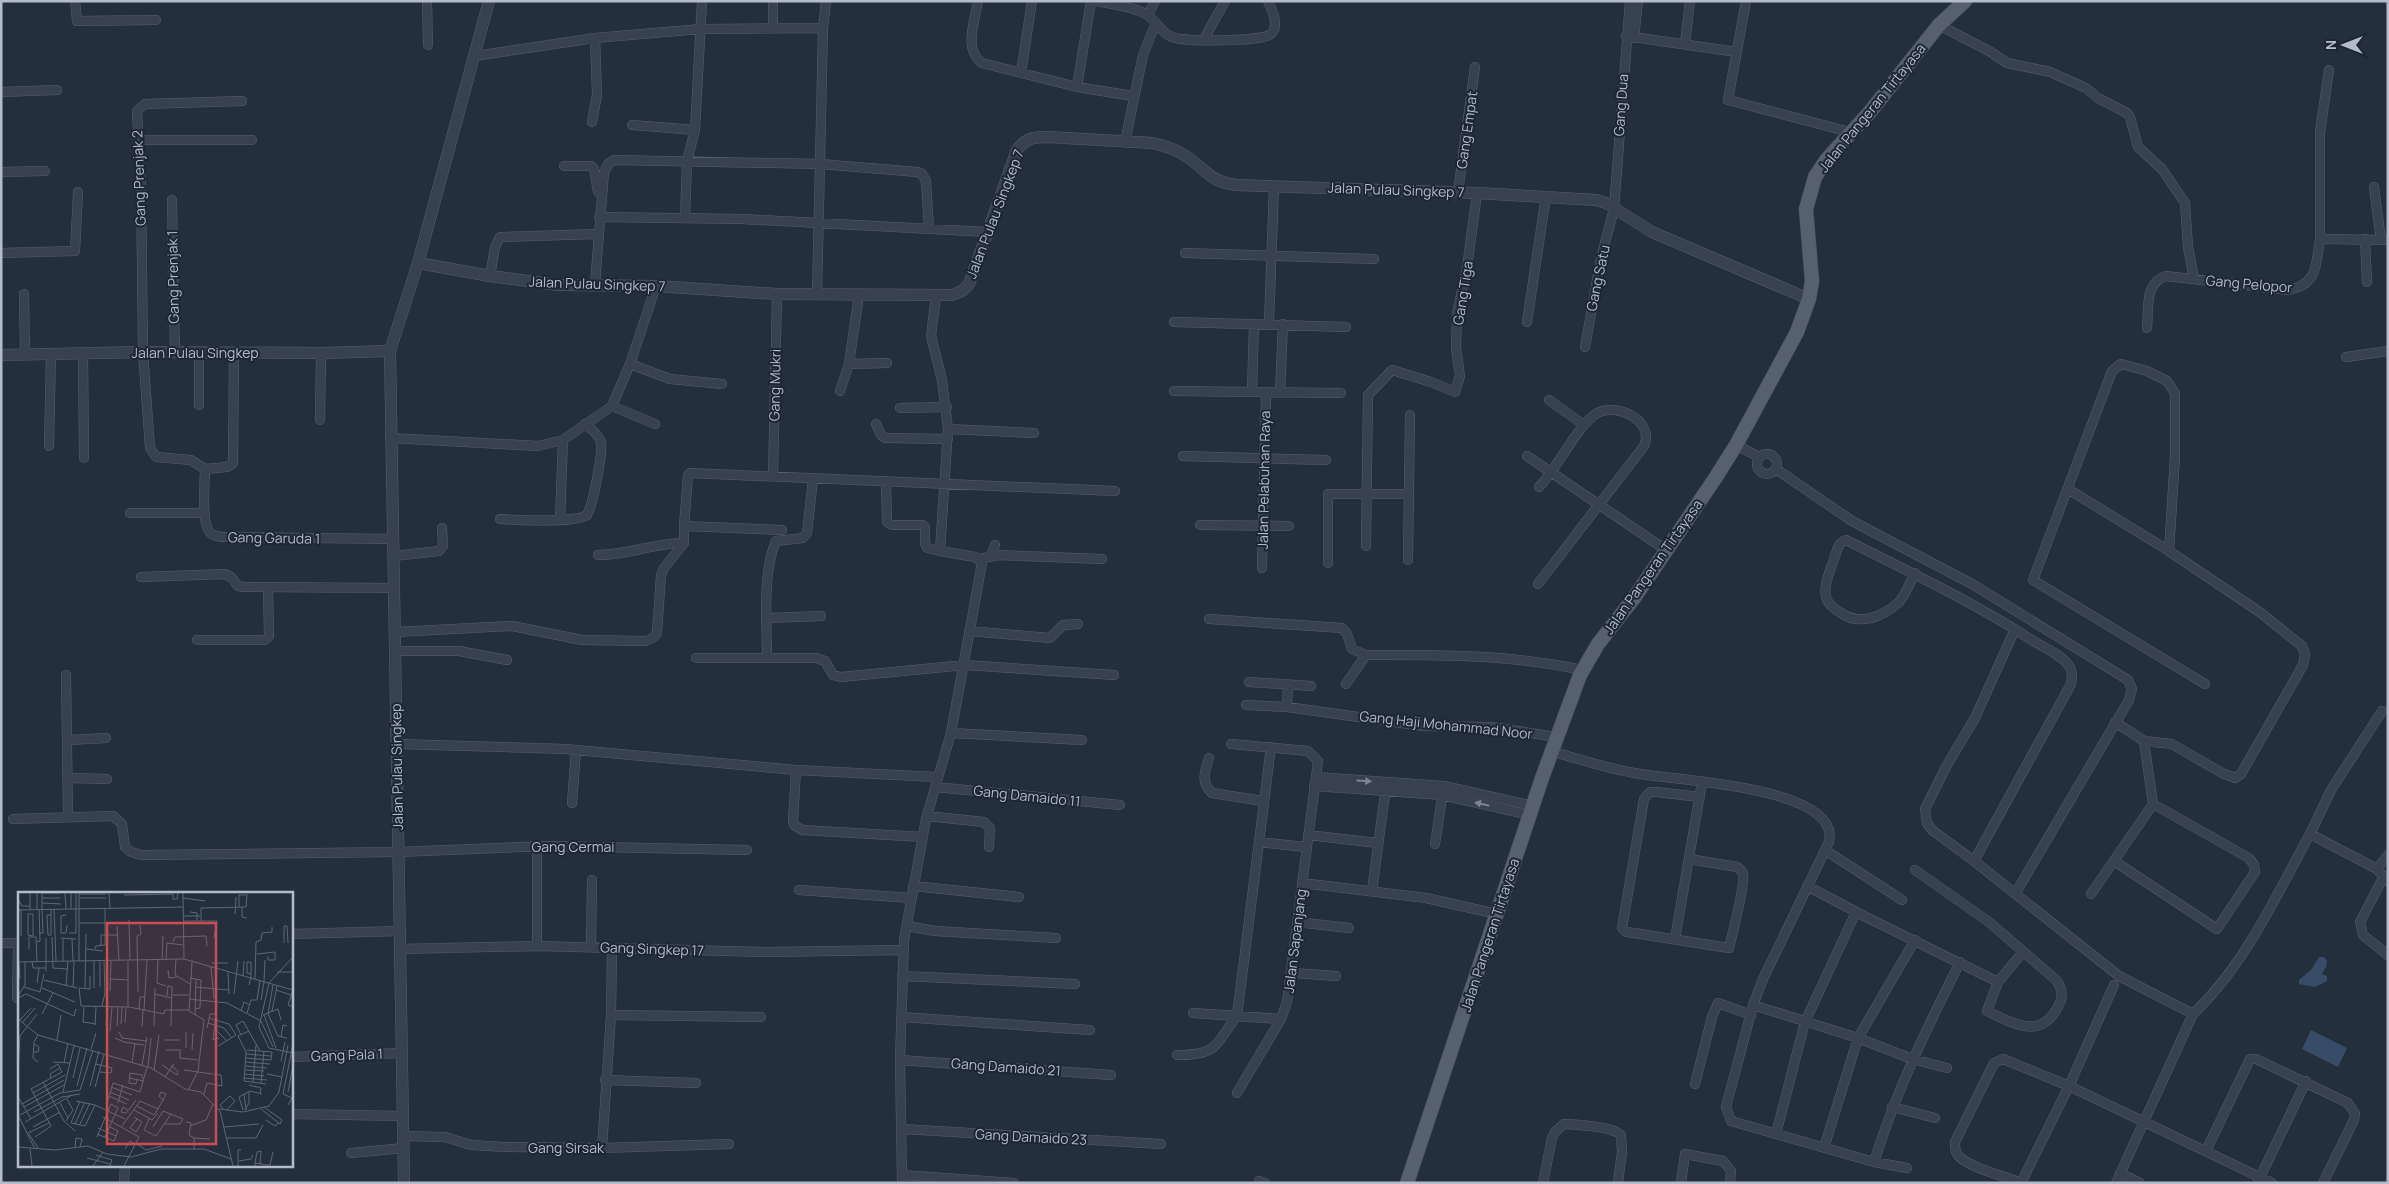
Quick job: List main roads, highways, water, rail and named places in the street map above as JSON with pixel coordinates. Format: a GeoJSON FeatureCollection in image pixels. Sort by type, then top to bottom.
{"type":"FeatureCollection","features":[{"type":"Feature","properties":{"kind":"main road","name":"Jalan Pangeran Tirtayasa"},"geometry":{"type":"LineString","coordinates":[[1407,1183],[1551,751],[1566,708],[1583,670],[1598,644],[1634,598],[1736,445],[1787,353],[1809,299],[1812,281],[1806,209],[1815,177],[1939,25],[1965,1]]}},
{"type":"Feature","properties":{"kind":"water"},"geometry":{"type":"Polygon","coordinates":[[[2319,957],[2324,957],[2327,961],[2322,974],[2327,976],[2327,981],[2315,987],[2299,984],[2299,980],[2311,970],[2319,957]]]}},
{"type":"Feature","properties":{"kind":"water"},"geometry":{"type":"Polygon","coordinates":[[[2311,1030],[2347,1048],[2338,1067],[2302,1049],[2311,1030]]]}}]}
